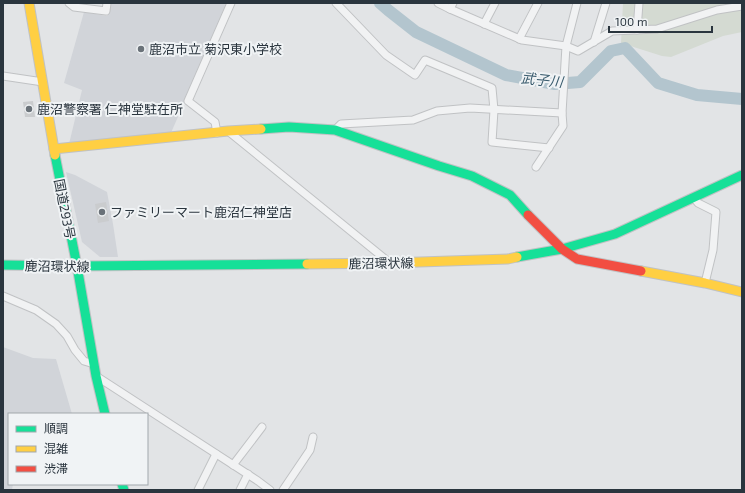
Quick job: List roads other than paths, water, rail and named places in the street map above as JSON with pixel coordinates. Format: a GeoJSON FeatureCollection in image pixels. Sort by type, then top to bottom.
{"type":"FeatureCollection","features":[{"type":"Feature","properties":{"kind":"main road","name":"国道293号"},"geometry":{"type":"LineString","coordinates":[[29,3],[54,149],[77,266],[96,376],[105,413]]}},
{"type":"Feature","properties":{"kind":"main road"},"geometry":{"type":"LineString","coordinates":[[54,149],[228,131],[289,127],[335,130],[472,176],[510,195],[562,250],[577,259],[705,283],[742,292]]}},
{"type":"Feature","properties":{"kind":"main road","name":"鹿沼環状線"},"geometry":{"type":"LineString","coordinates":[[3,265],[77,266],[390,263],[508,259],[562,250],[615,234],[742,175]]}},
{"type":"Feature","properties":{"kind":"street"},"geometry":{"type":"LineString","coordinates":[[69,3],[74,7],[106,11],[108,3]]}},
{"type":"Feature","properties":{"kind":"street"},"geometry":{"type":"LineString","coordinates":[[217,132],[215,122],[188,101],[231,3]]}},
{"type":"Feature","properties":{"kind":"street"},"geometry":{"type":"LineString","coordinates":[[336,3],[386,55],[415,74],[425,60],[492,88],[494,110],[492,142],[549,148]]}},
{"type":"Feature","properties":{"kind":"street"},"geometry":{"type":"LineString","coordinates":[[438,3],[451,6],[484,24],[519,39],[566,46],[578,51],[612,31],[657,29],[717,10],[742,6]]}},
{"type":"Feature","properties":{"kind":"street"},"geometry":{"type":"LineString","coordinates":[[484,24],[495,3]]}},
{"type":"Feature","properties":{"kind":"street"},"geometry":{"type":"LineString","coordinates":[[519,39],[538,3]]}},
{"type":"Feature","properties":{"kind":"street"},"geometry":{"type":"LineString","coordinates":[[536,167],[563,126],[562,113],[566,46],[577,3]]}},
{"type":"Feature","properties":{"kind":"street"},"geometry":{"type":"LineString","coordinates":[[594,42],[606,3]]}},
{"type":"Feature","properties":{"kind":"street"},"geometry":{"type":"LineString","coordinates":[[637,30],[639,3]]}},
{"type":"Feature","properties":{"kind":"street"},"geometry":{"type":"LineString","coordinates":[[3,76],[43,82]]}},
{"type":"Feature","properties":{"kind":"street"},"geometry":{"type":"LineString","coordinates":[[335,130],[341,124],[412,120],[437,111],[470,108],[562,113]]}},
{"type":"Feature","properties":{"kind":"street"},"geometry":{"type":"LineString","coordinates":[[228,131],[390,263]]}},
{"type":"Feature","properties":{"kind":"street"},"geometry":{"type":"LineString","coordinates":[[694,198],[698,203],[716,212],[713,250],[705,283]]}},
{"type":"Feature","properties":{"kind":"street"},"geometry":{"type":"LineString","coordinates":[[3,296],[36,310],[56,324],[67,336],[75,350],[84,361],[94,364]]}},
{"type":"Feature","properties":{"kind":"street"},"geometry":{"type":"LineString","coordinates":[[96,376],[248,474],[270,490]]}},
{"type":"Feature","properties":{"kind":"street"},"geometry":{"type":"LineString","coordinates":[[233,465],[262,427]]}},
{"type":"Feature","properties":{"kind":"street"},"geometry":{"type":"LineString","coordinates":[[283,490],[310,450],[312,437]]}},
{"type":"Feature","properties":{"kind":"street"},"geometry":{"type":"LineString","coordinates":[[198,490],[216,454]]}},
{"type":"Feature","properties":{"kind":"street"},"geometry":{"type":"LineString","coordinates":[[240,490],[248,474]]}},
{"type":"Feature","properties":{"kind":"waterway","name":"武子川"},"geometry":{"type":"LineString","coordinates":[[380,3],[416,32],[506,75],[555,84],[580,82],[611,51],[625,48],[658,83],[697,95],[742,99]]}},
{"type":"Feature","properties":{"kind":"place","name":"鹿沼市立 菊沢東小学校"},"geometry":{"type":"Point","coordinates":[141,49]}},
{"type":"Feature","properties":{"kind":"place","name":"鹿沼警察署 仁神堂駐在所"},"geometry":{"type":"Point","coordinates":[29,109]}},
{"type":"Feature","properties":{"kind":"place","name":"ファミリーマート鹿沼仁神堂店"},"geometry":{"type":"Point","coordinates":[102,212]}}]}
